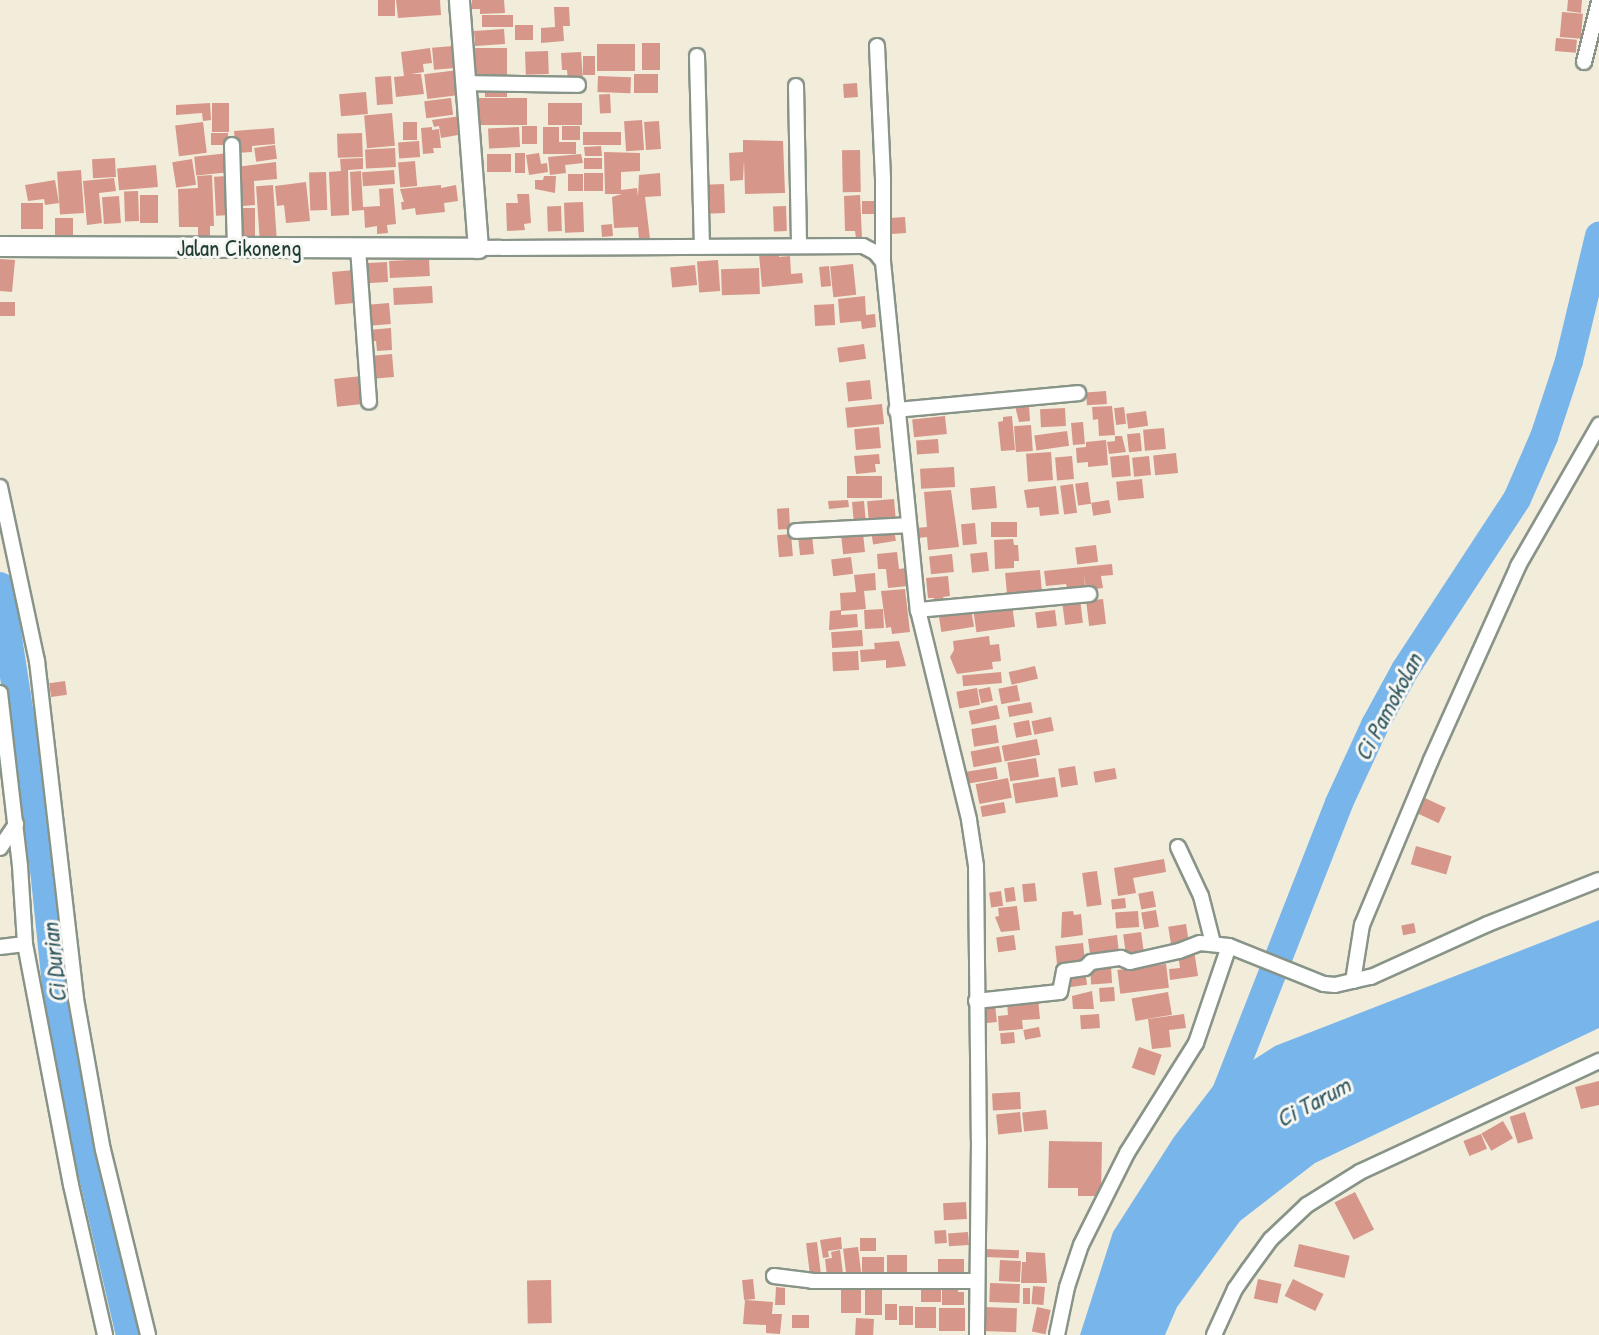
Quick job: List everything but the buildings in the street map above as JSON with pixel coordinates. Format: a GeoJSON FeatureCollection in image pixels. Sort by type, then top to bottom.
{"type":"FeatureCollection","features":[{"type":"Feature","properties":{"kind":"street"},"geometry":{"type":"LineString","coordinates":[[459,0],[478,248],[863,246],[875,252],[883,262]]}},
{"type":"Feature","properties":{"kind":"street"},"geometry":{"type":"LineString","coordinates":[[1584,62],[1599,2]]}},
{"type":"Feature","properties":{"kind":"street"},"geometry":{"type":"LineString","coordinates":[[877,46],[883,262],[918,610],[964,799],[976,866],[979,1141],[976,1335]]}},
{"type":"Feature","properties":{"kind":"street"},"geometry":{"type":"LineString","coordinates":[[697,56],[702,247]]}},
{"type":"Feature","properties":{"kind":"street"},"geometry":{"type":"LineString","coordinates":[[466,83],[578,85]]}},
{"type":"Feature","properties":{"kind":"street"},"geometry":{"type":"LineString","coordinates":[[796,86],[799,246]]}},
{"type":"Feature","properties":{"kind":"street"},"geometry":{"type":"LineString","coordinates":[[233,145],[235,249]]}},
{"type":"Feature","properties":{"kind":"street","name":"Jalan Cikoneng"},"geometry":{"type":"LineString","coordinates":[[0,246],[478,248]]}},
{"type":"Feature","properties":{"kind":"street"},"geometry":{"type":"LineString","coordinates":[[358,248],[369,402]]}},
{"type":"Feature","properties":{"kind":"street"},"geometry":{"type":"LineString","coordinates":[[896,410],[1078,393]]}},
{"type":"Feature","properties":{"kind":"street"},"geometry":{"type":"LineString","coordinates":[[1353,982],[1362,925],[1431,760],[1518,566],[1599,425]]}},
{"type":"Feature","properties":{"kind":"street"},"geometry":{"type":"LineString","coordinates":[[0,487],[37,661],[76,999],[103,1150],[148,1335]]}},
{"type":"Feature","properties":{"kind":"street"},"geometry":{"type":"LineString","coordinates":[[796,531],[909,525]]}},
{"type":"Feature","properties":{"kind":"street"},"geometry":{"type":"LineString","coordinates":[[918,610],[1089,594]]}},
{"type":"Feature","properties":{"kind":"street"},"geometry":{"type":"LineString","coordinates":[[0,693],[16,824],[25,944],[71,1185],[105,1335]]}},
{"type":"Feature","properties":{"kind":"street"},"geometry":{"type":"LineString","coordinates":[[0,848],[16,824]]}},
{"type":"Feature","properties":{"kind":"street"},"geometry":{"type":"LineString","coordinates":[[1178,847],[1201,896],[1213,943]]}},
{"type":"Feature","properties":{"kind":"street"},"geometry":{"type":"LineString","coordinates":[[976,1001],[1060,992],[1064,971],[1085,968],[1091,962],[1121,958],[1130,962],[1179,951],[1200,943],[1229,946],[1324,984],[1353,982],[1371,977],[1488,924],[1599,880]]}},
{"type":"Feature","properties":{"kind":"street"},"geometry":{"type":"LineString","coordinates":[[0,947],[25,944]]}},
{"type":"Feature","properties":{"kind":"street"},"geometry":{"type":"LineString","coordinates":[[1057,1335],[1067,1287],[1081,1245],[1127,1153],[1196,1043],[1229,946]]}},
{"type":"Feature","properties":{"kind":"street"},"geometry":{"type":"LineString","coordinates":[[1214,1335],[1236,1289],[1256,1259],[1286,1223],[1307,1205],[1360,1172],[1599,1061]]}},
{"type":"Feature","properties":{"kind":"street"},"geometry":{"type":"LineString","coordinates":[[774,1276],[812,1281],[976,1281]]}},
{"type":"Feature","properties":{"kind":"water","name":"Ci Tarum"},"geometry":{"type":"Polygon","coordinates":[[[1599,920],[1599,1028],[1315,1163],[1240,1221],[1177,1307],[1165,1335],[1080,1335],[1113,1232],[1174,1137],[1214,1085],[1275,1046],[1599,920]]]}},
{"type":"Feature","properties":{"kind":"waterway","name":"Ci Pamokolan"},"geometry":{"type":"LineString","coordinates":[[1220,1107],[1339,803],[1375,725],[1405,670],[1517,499],[1544,437],[1569,361],[1599,236]]}},
{"type":"Feature","properties":{"kind":"waterway","name":"Ci Durian"},"geometry":{"type":"LineString","coordinates":[[0,586],[44,869],[62,1043],[130,1335]]}}]}
